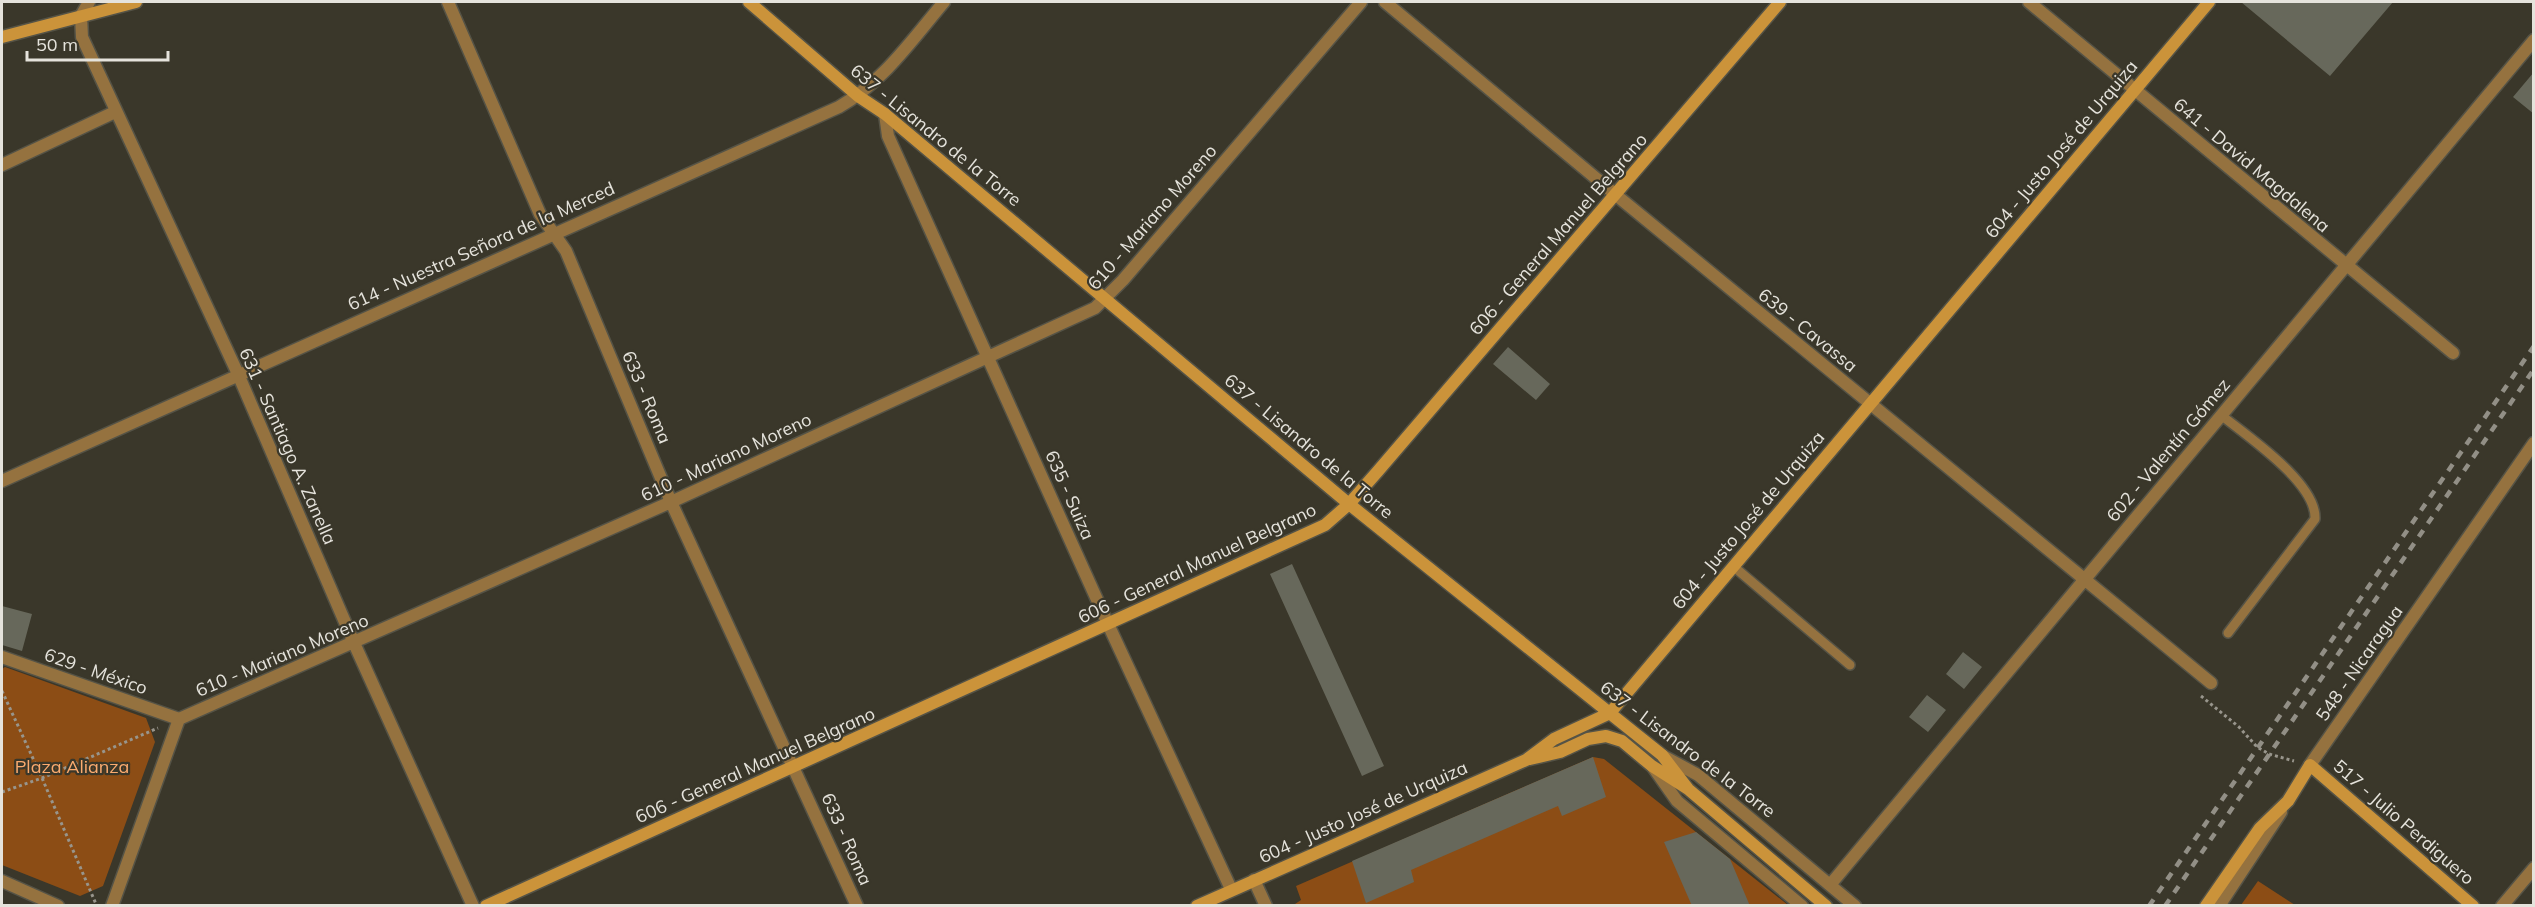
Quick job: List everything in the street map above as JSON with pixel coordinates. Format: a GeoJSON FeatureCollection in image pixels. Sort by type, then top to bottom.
{"type":"FeatureCollection","features":[{"type":"Feature","properties":{"kind":"street"},"geometry":{"type":"LineString","coordinates":[[81,16],[88,2]]}},
{"type":"Feature","properties":{"kind":"street"},"geometry":{"type":"LineString","coordinates":[[2,37],[136,2]]}},
{"type":"Feature","properties":{"kind":"street","name":"633 - Roma"},"geometry":{"type":"LineString","coordinates":[[448,2],[540,214],[567,252],[671,502],[857,906]]}},
{"type":"Feature","properties":{"kind":"street","name":"637 - Lisandro de la Torre"},"geometry":{"type":"LineString","coordinates":[[749,2],[858,96],[885,114],[1349,504],[1662,755],[1698,775],[1855,906]]}},
{"type":"Feature","properties":{"kind":"street","name":"614 - Nuestra Señora de la Merced"},"geometry":{"type":"LineString","coordinates":[[2,481],[554,232],[839,107],[858,96],[880,78],[944,2]]}},
{"type":"Feature","properties":{"kind":"street","name":"610 - Mariano Moreno"},"geometry":{"type":"LineString","coordinates":[[179,719],[671,502],[1095,308],[1106,299],[1361,2]]}},
{"type":"Feature","properties":{"kind":"street","name":"639 - Cavassa"},"geometry":{"type":"LineString","coordinates":[[1385,2],[1616,195],[2211,683]]}},
{"type":"Feature","properties":{"kind":"street","name":"606 - General Manuel Belgrano"},"geometry":{"type":"LineString","coordinates":[[486,906],[1325,525],[1349,504],[1780,2]]}},
{"type":"Feature","properties":{"kind":"street","name":"641 - David Magdalena"},"geometry":{"type":"LineString","coordinates":[[2029,2],[2453,353]]}},
{"type":"Feature","properties":{"kind":"street","name":"604 - Justo José de Urquiza"},"geometry":{"type":"LineString","coordinates":[[1197,906],[1526,760],[1554,739],[1610,713],[2209,2]]}},
{"type":"Feature","properties":{"kind":"street","name":"631 - Santiago A. Zanella"},"geometry":{"type":"LineString","coordinates":[[81,16],[82,37],[115,112],[238,374],[354,643],[473,906]]}},
{"type":"Feature","properties":{"kind":"street","name":"602 - Valentín Gómez"},"geometry":{"type":"LineString","coordinates":[[1830,885],[2534,40]]}},
{"type":"Feature","properties":{"kind":"street"},"geometry":{"type":"LineString","coordinates":[[2,165],[115,112]]}},
{"type":"Feature","properties":{"kind":"street","name":"635 - Suiza"},"geometry":{"type":"LineString","coordinates":[[885,114],[888,136],[1108,624],[1231,889]]}},
{"type":"Feature","properties":{"kind":"street","name":"548 - Nicaragua"},"geometry":{"type":"LineString","coordinates":[[2219,906],[2310,765],[2534,443]]}},
{"type":"Feature","properties":{"kind":"street","name":"629 - México"},"geometry":{"type":"LineString","coordinates":[[2,657],[179,719]]}},
{"type":"Feature","properties":{"kind":"street"},"geometry":{"type":"LineString","coordinates":[[112,906],[179,719]]}},
{"type":"Feature","properties":{"kind":"street"},"geometry":{"type":"LineString","coordinates":[[1526,760],[1560,752],[1588,739],[1606,736],[1622,741],[1653,766],[1688,789],[1826,906]]}},
{"type":"Feature","properties":{"kind":"street"},"geometry":{"type":"LineString","coordinates":[[1662,755],[1688,789]]}},
{"type":"Feature","properties":{"kind":"street","name":"517 - Julio Perdiguero"},"geometry":{"type":"LineString","coordinates":[[2310,765],[2474,906]]}},
{"type":"Feature","properties":{"kind":"street","name":"637 - Lisandro de la Torre"},"geometry":{"type":"LineString","coordinates":[[1653,766],[1677,801],[1802,906]]}},
{"type":"Feature","properties":{"kind":"street"},"geometry":{"type":"LineString","coordinates":[[2206,906],[2260,828],[2288,801]]}},
{"type":"Feature","properties":{"kind":"street"},"geometry":{"type":"LineString","coordinates":[[2502,906],[2534,868]]}},
{"type":"Feature","properties":{"kind":"street"},"geometry":{"type":"LineString","coordinates":[[1254,880],[1266,906]]}},
{"type":"Feature","properties":{"kind":"street"},"geometry":{"type":"LineString","coordinates":[[2,881],[58,906]]}},
{"type":"Feature","properties":{"kind":"lane"},"geometry":{"type":"LineString","coordinates":[[2221,415],[2294,476],[2315,512],[2315,519],[2229,633]]}},
{"type":"Feature","properties":{"kind":"lane"},"geometry":{"type":"LineString","coordinates":[[1733,566],[1850,665]]}},
{"type":"Feature","properties":{"kind":"path"},"geometry":{"type":"LineString","coordinates":[[2211,683],[2200,696],[2239,727],[2257,747],[2269,754],[2310,765]]}},
{"type":"Feature","properties":{"kind":"path"},"geometry":{"type":"LineString","coordinates":[[2,691],[96,906]]}},
{"type":"Feature","properties":{"kind":"path"},"geometry":{"type":"LineString","coordinates":[[2,792],[42,778],[179,719]]}},
{"type":"Feature","properties":{"kind":"green space","name":"Plaza Alianza"},"geometry":{"type":"Polygon","coordinates":[[[5,667],[146,718],[155,742],[103,886],[80,896],[2,865],[2,669],[5,667]]]}},
{"type":"Feature","properties":{"kind":"green space"},"geometry":{"type":"Polygon","coordinates":[[[1593,757],[1604,759],[1788,905],[1292,906],[1301,900],[1296,886],[1593,757]]]}},
{"type":"Feature","properties":{"kind":"green space"},"geometry":{"type":"Polygon","coordinates":[[[2258,881],[2295,905],[2241,905],[2258,881]]]}},
{"type":"Feature","properties":{"kind":"building"},"geometry":{"type":"Polygon","coordinates":[[[2241,2],[2393,2],[2330,76],[2241,2]]]}},
{"type":"Feature","properties":{"kind":"building"},"geometry":{"type":"Polygon","coordinates":[[[2534,72],[2534,114],[2513,97],[2534,72]]]}},
{"type":"Feature","properties":{"kind":"building"},"geometry":{"type":"Polygon","coordinates":[[[1508,347],[1550,384],[1536,400],[1493,364],[1508,347]]]}},
{"type":"Feature","properties":{"kind":"building"},"geometry":{"type":"Polygon","coordinates":[[[1292,564],[1384,766],[1362,776],[1270,574],[1292,564]]]}},
{"type":"Feature","properties":{"kind":"building"},"geometry":{"type":"Polygon","coordinates":[[[2,606],[32,614],[22,651],[2,645],[2,606]]]}},
{"type":"Feature","properties":{"kind":"building"},"geometry":{"type":"Polygon","coordinates":[[[1963,652],[1982,667],[1964,689],[1946,674],[1963,652]]]}},
{"type":"Feature","properties":{"kind":"building"},"geometry":{"type":"Polygon","coordinates":[[[1927,695],[1946,710],[1928,732],[1909,717],[1927,695]]]}},
{"type":"Feature","properties":{"kind":"building"},"geometry":{"type":"Polygon","coordinates":[[[1593,757],[1606,797],[1562,816],[1558,806],[1411,870],[1414,882],[1366,903],[1352,861],[1593,757]]]}},
{"type":"Feature","properties":{"kind":"building"},"geometry":{"type":"Polygon","coordinates":[[[1696,832],[1730,859],[1750,906],[1692,906],[1664,842],[1696,832]]]}},
{"type":"Feature","properties":{"kind":"railway"},"geometry":{"type":"LineString","coordinates":[[2149,906],[2534,346]]}},
{"type":"Feature","properties":{"kind":"railway"},"geometry":{"type":"LineString","coordinates":[[2165,906],[2534,369]]}}]}
